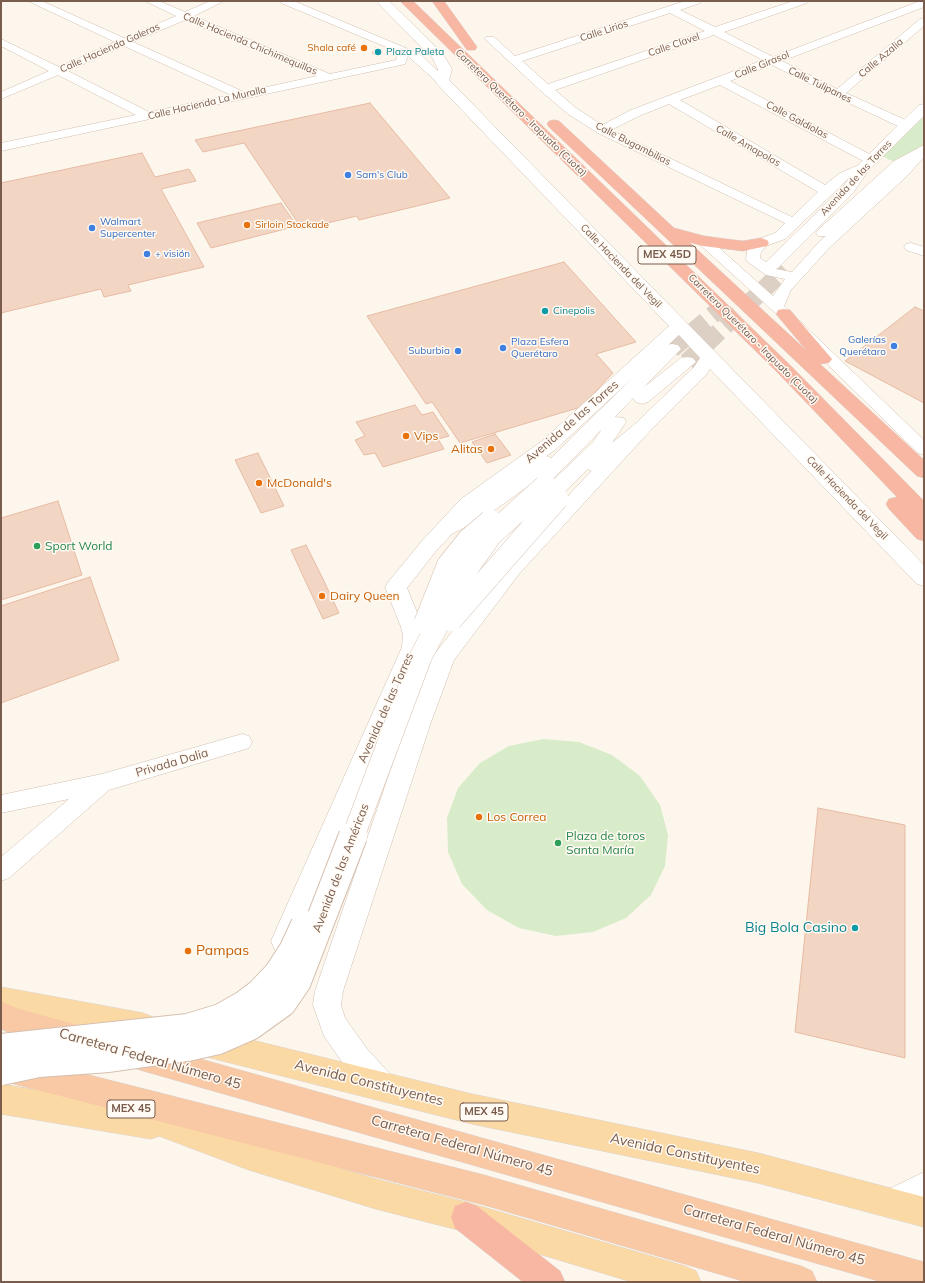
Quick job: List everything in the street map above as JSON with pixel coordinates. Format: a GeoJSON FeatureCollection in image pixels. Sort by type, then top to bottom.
{"type":"FeatureCollection","features":[{"type":"Feature","properties":{"kind":"highway","name":"Carretera Querétaro - Irapuato (Cuota)"},"geometry":{"type":"LineString","coordinates":[[406,1],[783,368],[924,513]]}},
{"type":"Feature","properties":{"kind":"highway","name":"Carretera Querétaro - Irapuato (Cuota)"},"geometry":{"type":"LineString","coordinates":[[424,1],[668,231],[918,454],[924,471]]}},
{"type":"Feature","properties":{"kind":"highway"},"geometry":{"type":"LineString","coordinates":[[438,1],[471,46]]}},
{"type":"Feature","properties":{"kind":"highway"},"geometry":{"type":"LineString","coordinates":[[668,231],[703,241],[743,246],[761,243]]}},
{"type":"Feature","properties":{"kind":"highway"},"geometry":{"type":"LineString","coordinates":[[781,311],[918,454]]}},
{"type":"Feature","properties":{"kind":"highway"},"geometry":{"type":"LineString","coordinates":[[783,368],[852,455],[924,534]]}},
{"type":"Feature","properties":{"kind":"highway","name":"Carretera Federal Número 45"},"geometry":{"type":"LineString","coordinates":[[1,1015],[22,1023],[499,1156],[924,1278]]}},
{"type":"Feature","properties":{"kind":"highway","name":"MEX 45"},"geometry":{"type":"LineString","coordinates":[[1,1066],[484,1190],[801,1282]]}},
{"type":"Feature","properties":{"kind":"highway"},"geometry":{"type":"LineString","coordinates":[[466,1217],[549,1282]]}},
{"type":"Feature","properties":{"kind":"main road"},"geometry":{"type":"LineString","coordinates":[[382,1],[438,57],[445,68],[442,81]]}},
{"type":"Feature","properties":{"kind":"main road","name":"Calle Hacienda del Vegil"},"geometry":{"type":"LineString","coordinates":[[442,81],[678,326],[699,363],[924,578]]}},
{"type":"Feature","properties":{"kind":"main road","name":"Avenida de las Torres"},"geometry":{"type":"LineString","coordinates":[[784,270],[867,164],[924,108]]}},
{"type":"Feature","properties":{"kind":"main road","name":"Avenida de las Torres"},"geometry":{"type":"LineString","coordinates":[[784,270],[899,164],[924,149]]}},
{"type":"Feature","properties":{"kind":"main road","name":"Avenida de las Torres"},"geometry":{"type":"LineString","coordinates":[[547,488],[586,434],[666,347],[678,326]]}},
{"type":"Feature","properties":{"kind":"main road"},"geometry":{"type":"LineString","coordinates":[[666,347],[680,346],[699,363]]}},
{"type":"Feature","properties":{"kind":"main road","name":"Avenida de las Torres"},"geometry":{"type":"LineString","coordinates":[[151,1029],[194,1017],[228,999],[265,970],[279,953],[417,652],[412,627],[396,588],[428,546],[447,528],[468,504],[549,445],[666,347]]}},
{"type":"Feature","properties":{"kind":"main road"},"geometry":{"type":"LineString","coordinates":[[547,488],[652,389],[699,363]]}},
{"type":"Feature","properties":{"kind":"main road"},"geometry":{"type":"LineString","coordinates":[[381,1085],[357,1059],[334,1026],[328,1005],[329,991],[419,722],[444,656],[512,569],[699,363]]}},
{"type":"Feature","properties":{"kind":"main road"},"geometry":{"type":"LineString","coordinates":[[490,596],[482,575],[486,562],[494,549],[600,446],[617,422]]}},
{"type":"Feature","properties":{"kind":"main road"},"geometry":{"type":"LineString","coordinates":[[547,488],[641,428]]}},
{"type":"Feature","properties":{"kind":"main road"},"geometry":{"type":"LineString","coordinates":[[447,528],[486,507],[586,434]]}},
{"type":"Feature","properties":{"kind":"main road","name":"Avenida de las Américas"},"geometry":{"type":"LineString","coordinates":[[1,1071],[38,1063],[109,1058],[188,1047],[218,1040],[250,1026],[282,1002],[297,981],[312,945],[417,652],[468,567],[491,535],[547,488]]}},
{"type":"Feature","properties":{"kind":"main road","name":"Avenida de las Américas"},"geometry":{"type":"LineString","coordinates":[[1,1048],[188,1028],[221,1018],[244,1005],[260,993],[278,974],[293,951],[305,925],[448,565],[464,545],[482,527],[547,488]]}},
{"type":"Feature","properties":{"kind":"main road"},"geometry":{"type":"LineString","coordinates":[[417,652],[440,632],[470,622]]}},
{"type":"Feature","properties":{"kind":"main road","name":"Avenida Constituyentes"},"geometry":{"type":"LineString","coordinates":[[1,1000],[151,1029],[381,1085],[467,1108],[758,1168],[924,1212]]}},
{"type":"Feature","properties":{"kind":"main road","name":"MEX 45"},"geometry":{"type":"LineString","coordinates":[[84,1088],[178,1130],[249,1155],[354,1187],[466,1217],[685,1282]]}},
{"type":"Feature","properties":{"kind":"main road"},"geometry":{"type":"LineString","coordinates":[[1,1098],[178,1130]]}},
{"type":"Feature","properties":{"kind":"main road"},"geometry":{"type":"LineString","coordinates":[[892,1204],[907,1198],[924,1187]]}},
{"type":"Feature","properties":{"kind":"street"},"geometry":{"type":"LineString","coordinates":[[32,1],[241,95]]}},
{"type":"Feature","properties":{"kind":"street","name":"Calle Hacienda Chichimequillas"},"geometry":{"type":"LineString","coordinates":[[150,1],[328,77]]}},
{"type":"Feature","properties":{"kind":"street","name":"Calle Hacienda Galeras"},"geometry":{"type":"LineString","coordinates":[[1,96],[219,1]]}},
{"type":"Feature","properties":{"kind":"street","name":"Calle Hacienda del Vegil"},"geometry":{"type":"LineString","coordinates":[[286,1],[416,56],[442,81]]}},
{"type":"Feature","properties":{"kind":"street","name":"Calle Lirios"},"geometry":{"type":"LineString","coordinates":[[513,60],[696,1]]}},
{"type":"Feature","properties":{"kind":"street","name":"Calle Clavel"},"geometry":{"type":"LineString","coordinates":[[545,89],[803,1]]}},
{"type":"Feature","properties":{"kind":"street","name":"Calle Girasol"},"geometry":{"type":"LineString","coordinates":[[602,130],[635,113],[924,3]]}},
{"type":"Feature","properties":{"kind":"street"},"geometry":{"type":"LineString","coordinates":[[893,4],[924,17]]}},
{"type":"Feature","properties":{"kind":"street","name":"Calle Tulipanes"},"geometry":{"type":"LineString","coordinates":[[671,9],[838,94],[906,125]]}},
{"type":"Feature","properties":{"kind":"street","name":"Calle Azalia"},"geometry":{"type":"LineString","coordinates":[[838,94],[924,21]]}},
{"type":"Feature","properties":{"kind":"street","name":"Calle Bugambilias"},"geometry":{"type":"LineString","coordinates":[[490,39],[545,89],[572,111],[602,130],[793,222]]}},
{"type":"Feature","properties":{"kind":"street"},"geometry":{"type":"LineString","coordinates":[[1,42],[148,116]]}},
{"type":"Feature","properties":{"kind":"street","name":"Calle Hacienda La Muralla"},"geometry":{"type":"LineString","coordinates":[[1,147],[401,62],[404,50]]}},
{"type":"Feature","properties":{"kind":"street","name":"Calle Galdiolas"},"geometry":{"type":"LineString","coordinates":[[722,81],[867,164]]}},
{"type":"Feature","properties":{"kind":"street","name":"Calle Amapolas"},"geometry":{"type":"LineString","coordinates":[[671,100],[826,191]]}},
{"type":"Feature","properties":{"kind":"street"},"geometry":{"type":"LineString","coordinates":[[784,270],[771,272],[753,259],[754,251],[761,243],[778,238],[826,191],[844,176],[867,164]]}},
{"type":"Feature","properties":{"kind":"street"},"geometry":{"type":"LineString","coordinates":[[703,241],[781,311]]}},
{"type":"Feature","properties":{"kind":"street"},"geometry":{"type":"LineString","coordinates":[[911,247],[924,252]]}},
{"type":"Feature","properties":{"kind":"street","name":"Avenida de las Torres"},"geometry":{"type":"LineString","coordinates":[[781,311],[779,299],[785,288],[784,270]]}},
{"type":"Feature","properties":{"kind":"street","name":"Privada Dalia"},"geometry":{"type":"LineString","coordinates":[[1,804],[102,783],[242,742]]}},
{"type":"Feature","properties":{"kind":"street","name":"Privada Dalia"},"geometry":{"type":"LineString","coordinates":[[1,871],[102,783]]}},
{"type":"Feature","properties":{"kind":"green space"},"geometry":{"type":"Polygon","coordinates":[[[924,108],[924,149],[899,164],[877,154],[924,108]]]}},
{"type":"Feature","properties":{"kind":"green space","name":"Plaza de toros Santa María"},"geometry":{"type":"Polygon","coordinates":[[[543,739],[579,742],[612,755],[640,776],[660,805],[668,835],[665,866],[651,895],[626,918],[593,932],[556,936],[519,928],[487,910],[462,884],[448,852],[447,818],[458,788],[480,763],[509,746],[543,739]]]}},
{"type":"Feature","properties":{"kind":"building","name":"Plaza Paleta"},"geometry":{"type":"Polygon","coordinates":[[[376,48],[383,52],[377,56],[372,53],[376,48]]]}},
{"type":"Feature","properties":{"kind":"building","name":"Sam's Club"},"geometry":{"type":"Polygon","coordinates":[[[370,103],[450,198],[359,220],[357,216],[302,229],[244,143],[203,152],[195,140],[370,103]]]}},
{"type":"Feature","properties":{"kind":"building","name":"Walmart Supercenter"},"geometry":{"type":"Polygon","coordinates":[[[142,153],[155,177],[189,169],[196,181],[161,189],[204,267],[128,285],[131,291],[104,297],[101,289],[1,313],[1,183],[142,153]]]}},
{"type":"Feature","properties":{"kind":"building","name":"Sirloin Stockade"},"geometry":{"type":"Polygon","coordinates":[[[281,203],[297,226],[211,248],[197,223],[281,203]]]}},
{"type":"Feature","properties":{"kind":"building","name":"Plaza Esfera Querétaro"},"geometry":{"type":"Polygon","coordinates":[[[564,262],[636,342],[596,354],[613,373],[581,407],[460,443],[432,402],[426,404],[367,316],[564,262]]]}},
{"type":"Feature","properties":{"kind":"building","name":"Galerías Querétaro"},"geometry":{"type":"Polygon","coordinates":[[[915,307],[924,311],[924,403],[845,361],[915,307]]]}},
{"type":"Feature","properties":{"kind":"building","name":"Vips"},"geometry":{"type":"Polygon","coordinates":[[[415,405],[422,415],[433,412],[449,436],[438,439],[444,449],[383,467],[375,453],[364,455],[355,440],[365,436],[356,422],[415,405]]]}},
{"type":"Feature","properties":{"kind":"building","name":"Alitas"},"geometry":{"type":"Polygon","coordinates":[[[495,434],[511,455],[487,463],[472,442],[495,434]]]}},
{"type":"Feature","properties":{"kind":"building","name":"McDonald's"},"geometry":{"type":"Polygon","coordinates":[[[258,453],[284,506],[261,513],[235,460],[258,453]]]}},
{"type":"Feature","properties":{"kind":"building","name":"Sport World"},"geometry":{"type":"Polygon","coordinates":[[[58,501],[82,575],[1,600],[1,518],[58,501]]]}},
{"type":"Feature","properties":{"kind":"building","name":"Dairy Queen"},"geometry":{"type":"Polygon","coordinates":[[[306,545],[339,613],[323,619],[291,550],[306,545]]]}},
{"type":"Feature","properties":{"kind":"building"},"geometry":{"type":"Polygon","coordinates":[[[90,577],[119,660],[1,703],[1,606],[90,577]]]}},
{"type":"Feature","properties":{"kind":"building","name":"Big Bola Casino"},"geometry":{"type":"Polygon","coordinates":[[[818,808],[905,825],[905,1058],[795,1032],[818,808]]]}},
{"type":"Feature","properties":{"kind":"tunnel"},"geometry":{"type":"LineString","coordinates":[[687,362],[785,269]]}},
{"type":"Feature","properties":{"kind":"tunnel"},"geometry":{"type":"LineString","coordinates":[[672,349],[739,293]]}},
{"type":"Feature","properties":{"kind":"place","name":"Shala café"},"geometry":{"type":"Point","coordinates":[364,48]}},
{"type":"Feature","properties":{"kind":"place","name":"Plaza Paleta"},"geometry":{"type":"Point","coordinates":[378,52]}},
{"type":"Feature","properties":{"kind":"place","name":"Sam's Club"},"geometry":{"type":"Point","coordinates":[348,175]}},
{"type":"Feature","properties":{"kind":"place","name":"Sirloin Stockade"},"geometry":{"type":"Point","coordinates":[247,225]}},
{"type":"Feature","properties":{"kind":"place","name":"Walmart Supercenter"},"geometry":{"type":"Point","coordinates":[92,228]}},
{"type":"Feature","properties":{"kind":"place","name":"+ visión"},"geometry":{"type":"Point","coordinates":[147,254]}},
{"type":"Feature","properties":{"kind":"place","name":"Cinepolis"},"geometry":{"type":"Point","coordinates":[545,311]}},
{"type":"Feature","properties":{"kind":"place","name":"Galerías Querétaro"},"geometry":{"type":"Point","coordinates":[894,346]}},
{"type":"Feature","properties":{"kind":"place","name":"Plaza Esfera Querétaro"},"geometry":{"type":"Point","coordinates":[503,348]}},
{"type":"Feature","properties":{"kind":"place","name":"Suburbia"},"geometry":{"type":"Point","coordinates":[458,351]}},
{"type":"Feature","properties":{"kind":"place","name":"Vips"},"geometry":{"type":"Point","coordinates":[406,436]}},
{"type":"Feature","properties":{"kind":"place","name":"Alitas"},"geometry":{"type":"Point","coordinates":[491,449]}},
{"type":"Feature","properties":{"kind":"place","name":"McDonald's"},"geometry":{"type":"Point","coordinates":[259,483]}},
{"type":"Feature","properties":{"kind":"place","name":"Sport World"},"geometry":{"type":"Point","coordinates":[37,546]}},
{"type":"Feature","properties":{"kind":"place","name":"Dairy Queen"},"geometry":{"type":"Point","coordinates":[322,596]}},
{"type":"Feature","properties":{"kind":"place","name":"Los Correa"},"geometry":{"type":"Point","coordinates":[479,817]}},
{"type":"Feature","properties":{"kind":"place","name":"Plaza de toros Santa María"},"geometry":{"type":"Point","coordinates":[558,843]}},
{"type":"Feature","properties":{"kind":"place","name":"Big Bola Casino"},"geometry":{"type":"Point","coordinates":[855,928]}},
{"type":"Feature","properties":{"kind":"place","name":"Pampas"},"geometry":{"type":"Point","coordinates":[188,951]}}]}
